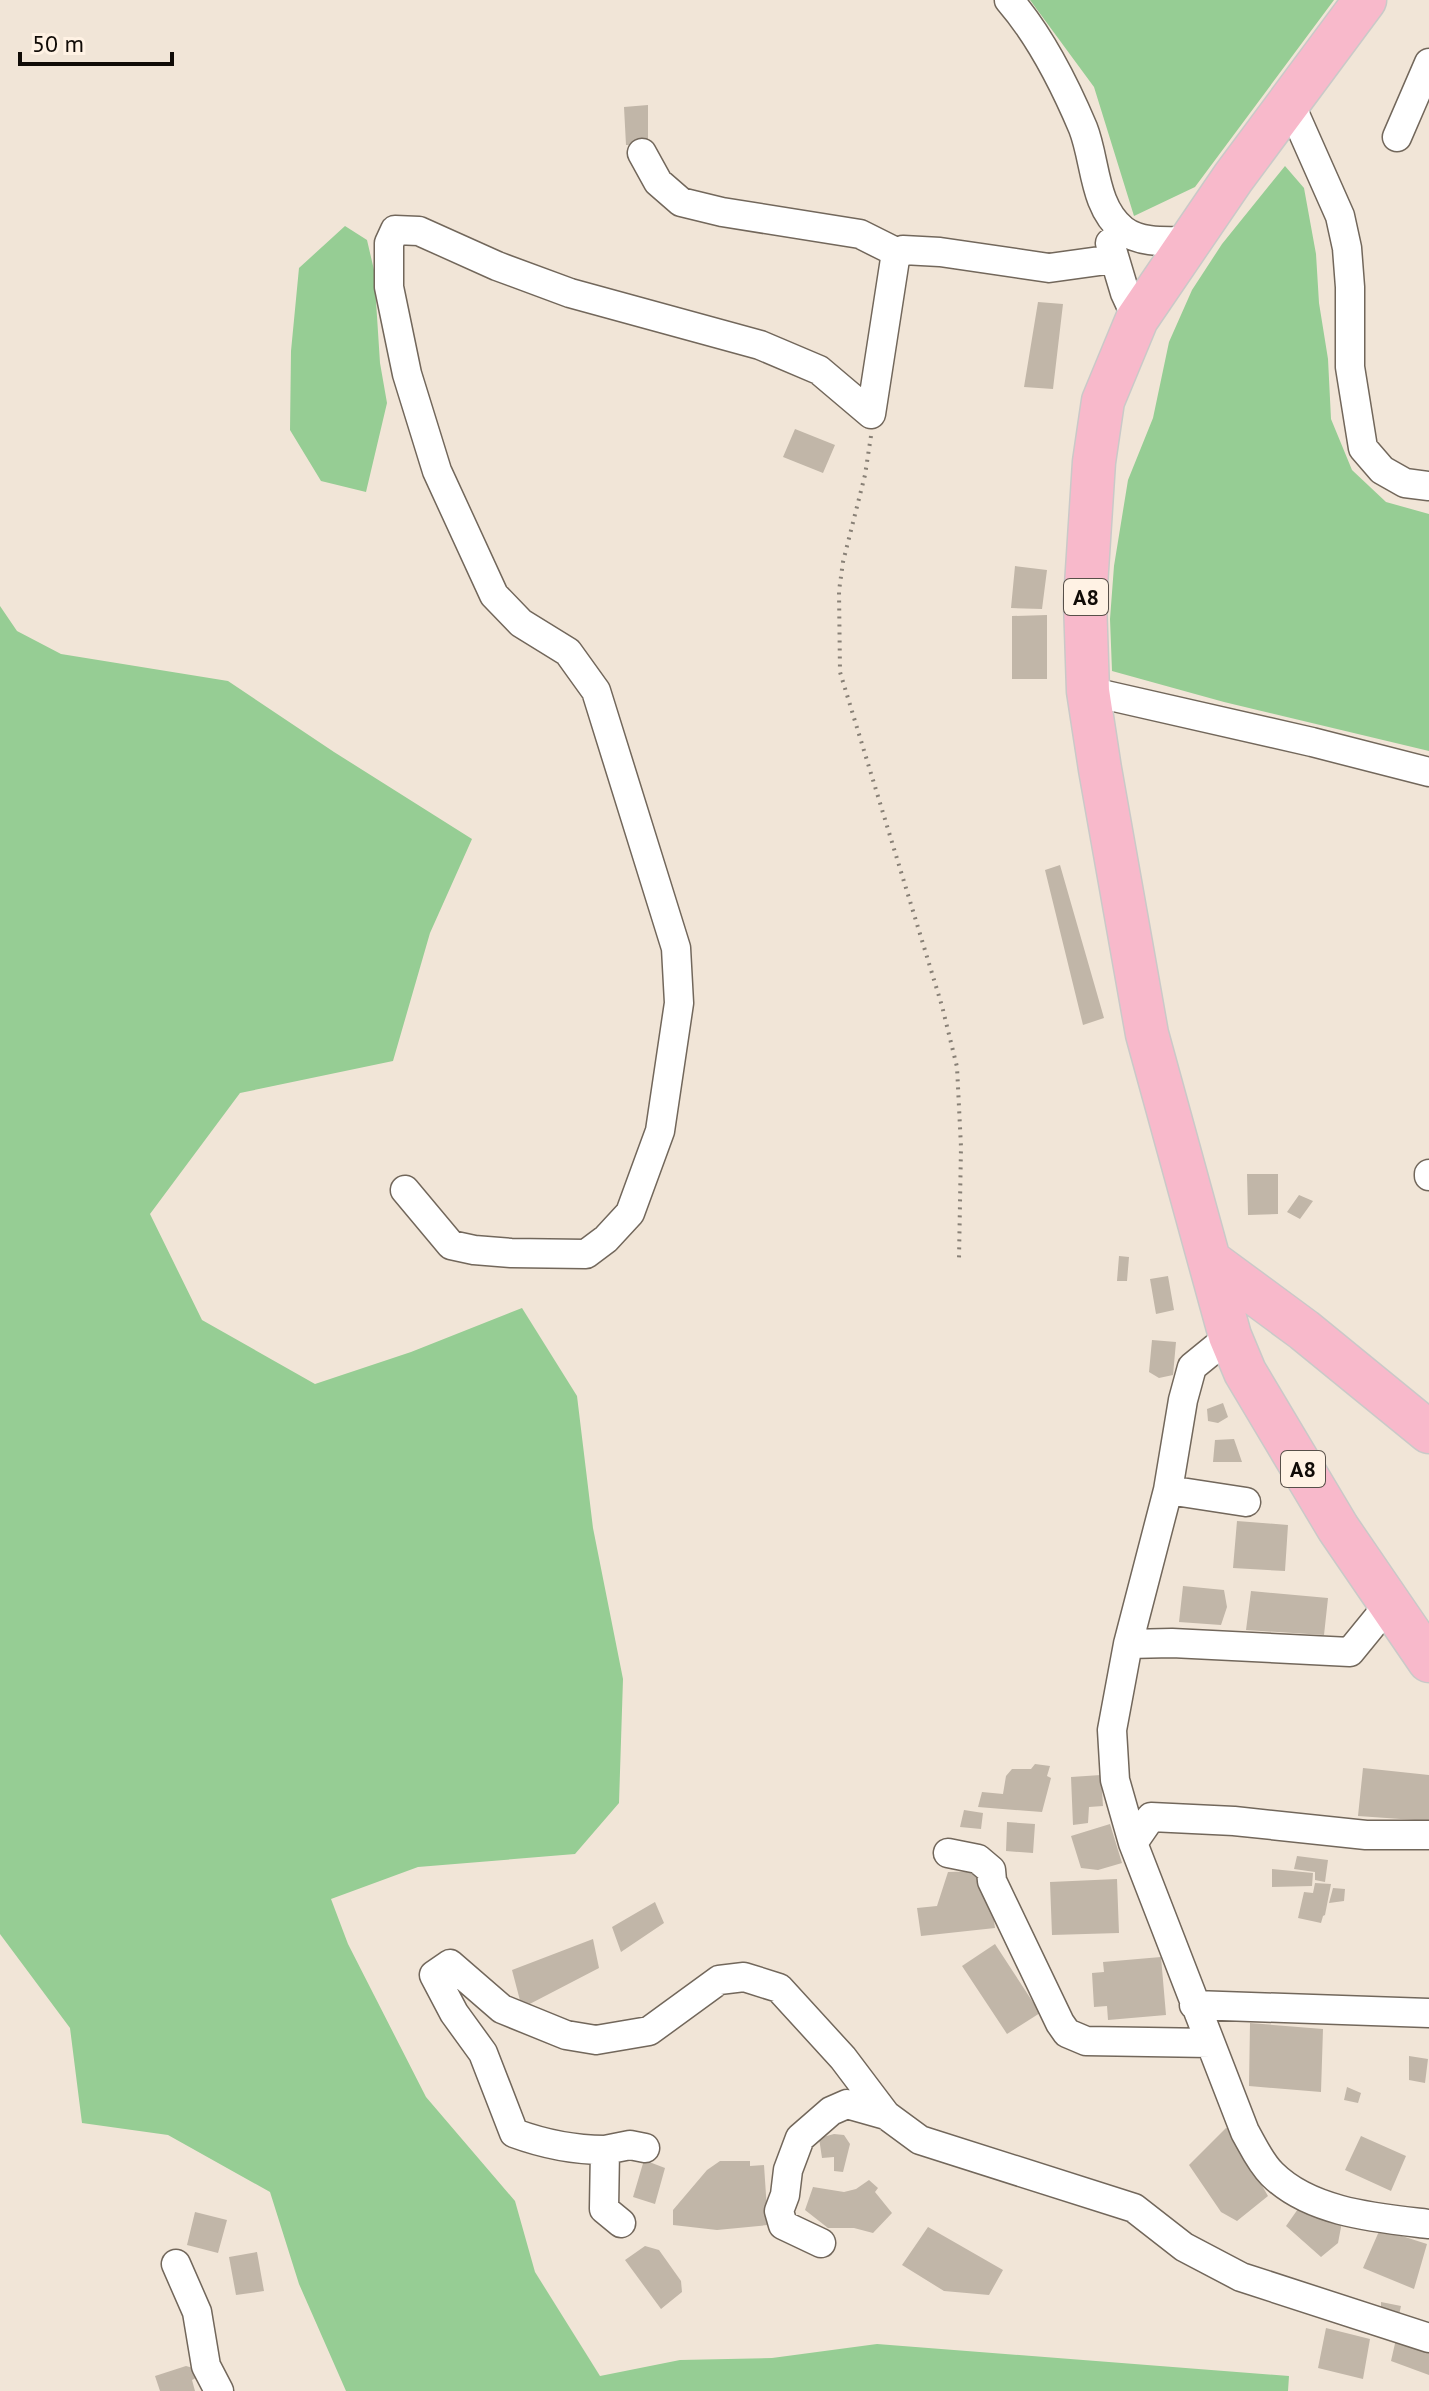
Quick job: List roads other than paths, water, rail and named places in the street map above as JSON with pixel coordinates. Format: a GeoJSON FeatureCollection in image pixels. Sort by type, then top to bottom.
{"type":"FeatureCollection","features":[{"type":"Feature","properties":{"kind":"highway","name":"A8"},"geometry":{"type":"LineString","coordinates":[[1365,0],[1289,101],[1137,319],[1103,401],[1094,462],[1085,601],[1088,691],[1147,1034],[1230,1336],[1245,1372],[1338,1528],[1390,1603],[1424,1644]]}},
{"type":"Feature","properties":{"kind":"highway"},"geometry":{"type":"LineString","coordinates":[[1209,1260],[1385,1393],[1429,1432]]}},
{"type":"Feature","properties":{"kind":"highway"},"geometry":{"type":"LineString","coordinates":[[1230,1336],[1242,1318],[1252,1313],[1279,1311]]}},
{"type":"Feature","properties":{"kind":"street"},"geometry":{"type":"LineString","coordinates":[[1009,0],[1045,51],[1084,132],[1114,259],[1137,319]]}},
{"type":"Feature","properties":{"kind":"street"},"geometry":{"type":"LineString","coordinates":[[1397,137],[1429,63]]}},
{"type":"Feature","properties":{"kind":"street"},"geometry":{"type":"LineString","coordinates":[[1289,101],[1340,216],[1347,248],[1350,367],[1363,448],[1382,470],[1405,483],[1429,486]]}},
{"type":"Feature","properties":{"kind":"street"},"geometry":{"type":"LineString","coordinates":[[642,153],[658,182],[681,202],[722,212],[860,234],[898,253]]}},
{"type":"Feature","properties":{"kind":"street"},"geometry":{"type":"LineString","coordinates":[[1101,199],[1115,222],[1130,235],[1162,241],[1189,241]]}},
{"type":"Feature","properties":{"kind":"street"},"geometry":{"type":"LineString","coordinates":[[405,1190],[451,1245],[511,1253],[586,1254],[606,1239],[630,1213],[660,1131],[679,1003],[676,948],[596,691],[568,652],[521,623],[494,595],[437,471],[407,374],[389,287],[389,243],[395,230],[419,231],[497,266],[570,293],[760,345],[819,370],[871,414],[898,253]]}},
{"type":"Feature","properties":{"kind":"street"},"geometry":{"type":"LineString","coordinates":[[898,253],[907,249],[940,252],[1049,268],[1114,259]]}},
{"type":"Feature","properties":{"kind":"street"},"geometry":{"type":"LineString","coordinates":[[1088,691],[1429,772]]}},
{"type":"Feature","properties":{"kind":"street"},"geometry":{"type":"LineString","coordinates":[[1230,1336],[1192,1367],[1183,1400],[1168,1490],[1128,1644],[1112,1730],[1115,1780],[1133,1843],[1194,2005],[1245,2132],[1272,2174],[1294,2190],[1353,2215],[1429,2224]]}},
{"type":"Feature","properties":{"kind":"street"},"geometry":{"type":"LineString","coordinates":[[1168,1490],[1246,1502]]}},
{"type":"Feature","properties":{"kind":"street"},"geometry":{"type":"LineString","coordinates":[[1128,1644],[1172,1643],[1350,1652],[1390,1603]]}},
{"type":"Feature","properties":{"kind":"street"},"geometry":{"type":"LineString","coordinates":[[1133,1843],[1151,1817],[1234,1821],[1366,1835],[1429,1835]]}},
{"type":"Feature","properties":{"kind":"street"},"geometry":{"type":"LineString","coordinates":[[948,1853],[978,1859],[991,1870],[992,1881],[1052,2009],[1067,2033],[1086,2041],[1210,2043]]}},
{"type":"Feature","properties":{"kind":"street"},"geometry":{"type":"LineString","coordinates":[[645,2148],[630,2145],[605,2150],[580,2150],[543,2144],[514,2133],[483,2053],[454,2013],[434,1975],[450,1964],[502,2009],[566,2035],[596,2040],[649,2031],[719,1980],[744,1977],[779,1988],[843,2058],[886,2115],[920,2140],[1134,2208],[1184,2247],[1241,2277],[1429,2338]]}},
{"type":"Feature","properties":{"kind":"street"},"geometry":{"type":"LineString","coordinates":[[1194,2005],[1429,2013]]}},
{"type":"Feature","properties":{"kind":"street"},"geometry":{"type":"LineString","coordinates":[[821,2243],[783,2225],[779,2211],[785,2195],[788,2170],[800,2138],[817,2121],[847,2104],[886,2115]]}},
{"type":"Feature","properties":{"kind":"street"},"geometry":{"type":"LineString","coordinates":[[605,2150],[604,2209],[621,2223]]}},
{"type":"Feature","properties":{"kind":"street"},"geometry":{"type":"LineString","coordinates":[[176,2264],[197,2312],[206,2366],[219,2391]]}}]}
